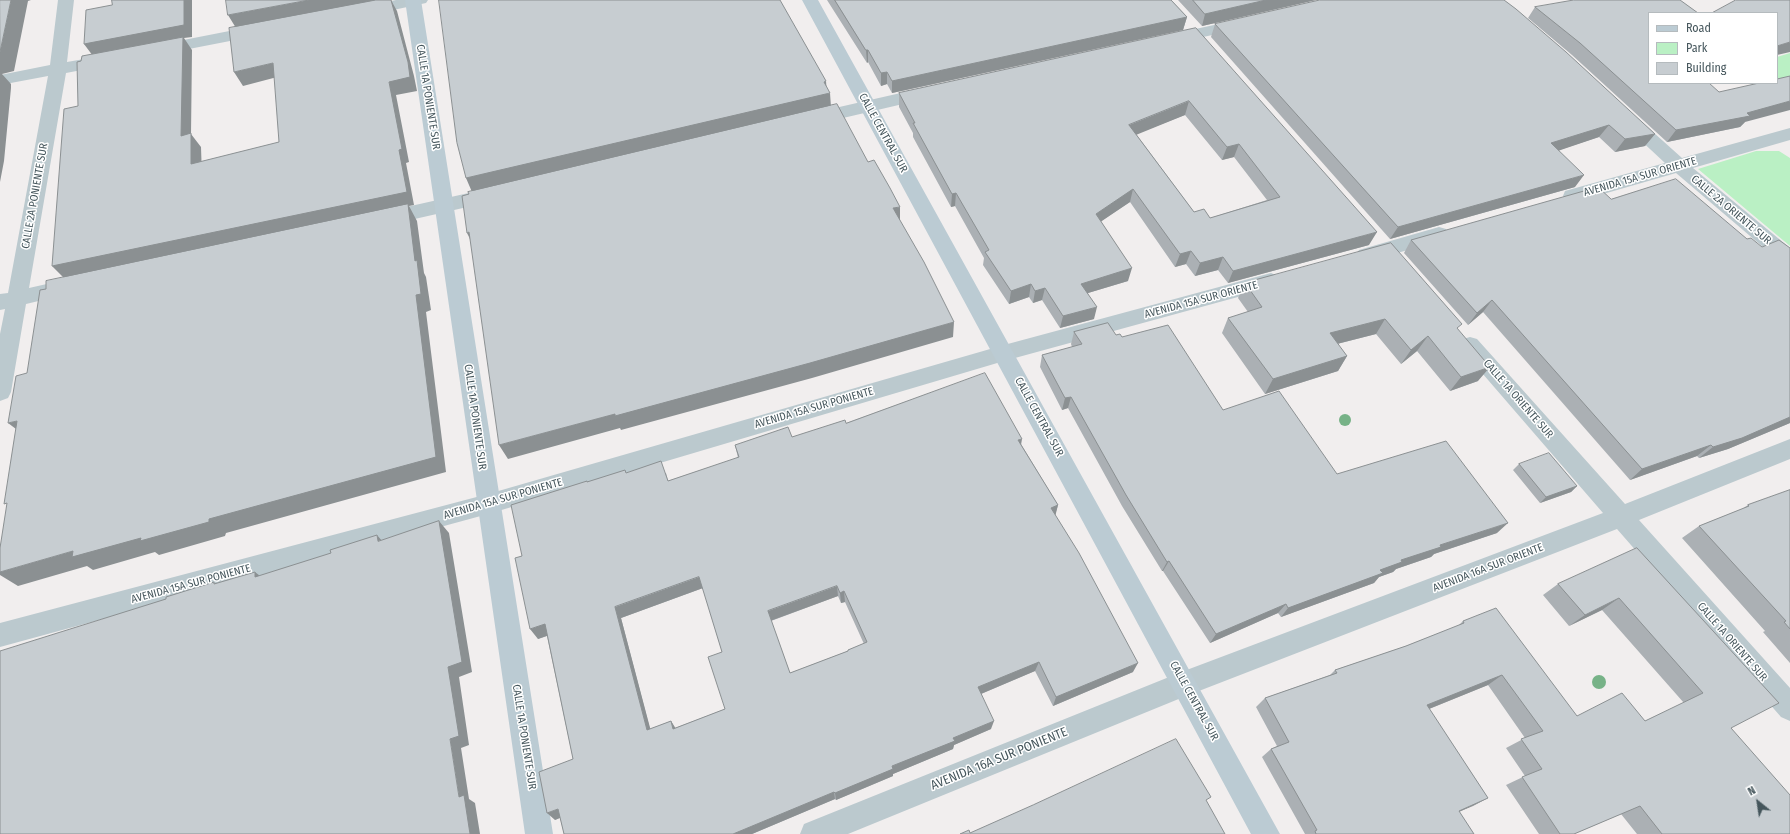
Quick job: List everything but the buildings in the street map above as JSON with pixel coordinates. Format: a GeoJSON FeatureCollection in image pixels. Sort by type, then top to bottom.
{"type":"FeatureCollection","features":[{"type":"Feature","properties":{"kind":"street","name":"CALLE 2A PONIENTE SUR"},"geometry":{"type":"LineString","coordinates":[[0,392],[8,300],[58,69],[66,0]]}},
{"type":"Feature","properties":{"kind":"street"},"geometry":{"type":"LineString","coordinates":[[352,13],[416,0]]}},
{"type":"Feature","properties":{"kind":"street","name":"CALLE 1A PONIENTE SUR"},"geometry":{"type":"LineString","coordinates":[[416,0],[444,207],[539,834]]}},
{"type":"Feature","properties":{"kind":"street","name":"CALLE CENTRAL SUR"},"geometry":{"type":"LineString","coordinates":[[810,0],[1266,834]]}},
{"type":"Feature","properties":{"kind":"street"},"geometry":{"type":"LineString","coordinates":[[1182,17],[1213,52]]}},
{"type":"Feature","properties":{"kind":"street"},"geometry":{"type":"LineString","coordinates":[[1159,42],[1259,20]]}},
{"type":"Feature","properties":{"kind":"street"},"geometry":{"type":"LineString","coordinates":[[143,53],[274,28]]}},
{"type":"Feature","properties":{"kind":"street"},"geometry":{"type":"LineString","coordinates":[[0,80],[120,57]]}},
{"type":"Feature","properties":{"kind":"street"},"geometry":{"type":"LineString","coordinates":[[798,122],[944,89]]}},
{"type":"Feature","properties":{"kind":"street","name":"CALLE 2A ORIENTE SUR"},"geometry":{"type":"LineString","coordinates":[[1616,107],[1678,166],[1790,259]]}},
{"type":"Feature","properties":{"kind":"street","name":"AVENIDA 15A SUR ORIENTE"},"geometry":{"type":"LineString","coordinates":[[1555,201],[1790,134]]}},
{"type":"Feature","properties":{"kind":"street"},"geometry":{"type":"LineString","coordinates":[[366,223],[444,207],[506,192]]}},
{"type":"Feature","properties":{"kind":"street"},"geometry":{"type":"LineString","coordinates":[[1348,260],[1456,230]]}},
{"type":"Feature","properties":{"kind":"street"},"geometry":{"type":"LineString","coordinates":[[1371,231],[1402,267]]}},
{"type":"Feature","properties":{"kind":"street","name":"AVENIDA 15A SUR ORIENTE"},"geometry":{"type":"LineString","coordinates":[[1004,353],[1287,276]]}},
{"type":"Feature","properties":{"kind":"street"},"geometry":{"type":"LineString","coordinates":[[8,300],[87,283]]}},
{"type":"Feature","properties":{"kind":"street","name":"CALLE 1A ORIENTE SUR"},"geometry":{"type":"LineString","coordinates":[[1460,332],[1790,708]]}},
{"type":"Feature","properties":{"kind":"street","name":"AVENIDA 15A SUR PONIENTE"},"geometry":{"type":"LineString","coordinates":[[0,635],[488,504],[1004,353]]}},
{"type":"Feature","properties":{"kind":"street","name":"AVENIDA 16A SUR ORIENTE"},"geometry":{"type":"LineString","coordinates":[[1184,684],[1622,516],[1790,449]]}},
{"type":"Feature","properties":{"kind":"street","name":"AVENIDA 16A SUR PONIENTE"},"geometry":{"type":"LineString","coordinates":[[814,834],[1184,684]]}},
{"type":"Feature","properties":{"kind":"green space"},"geometry":{"type":"Polygon","coordinates":[[[1790,53],[1790,98],[1778,84],[1778,57],[1790,53]]]}},
{"type":"Feature","properties":{"kind":"green space"},"geometry":{"type":"Polygon","coordinates":[[[1756,151],[1779,151],[1790,158],[1790,246],[1698,169],[1756,151]]]}}]}
